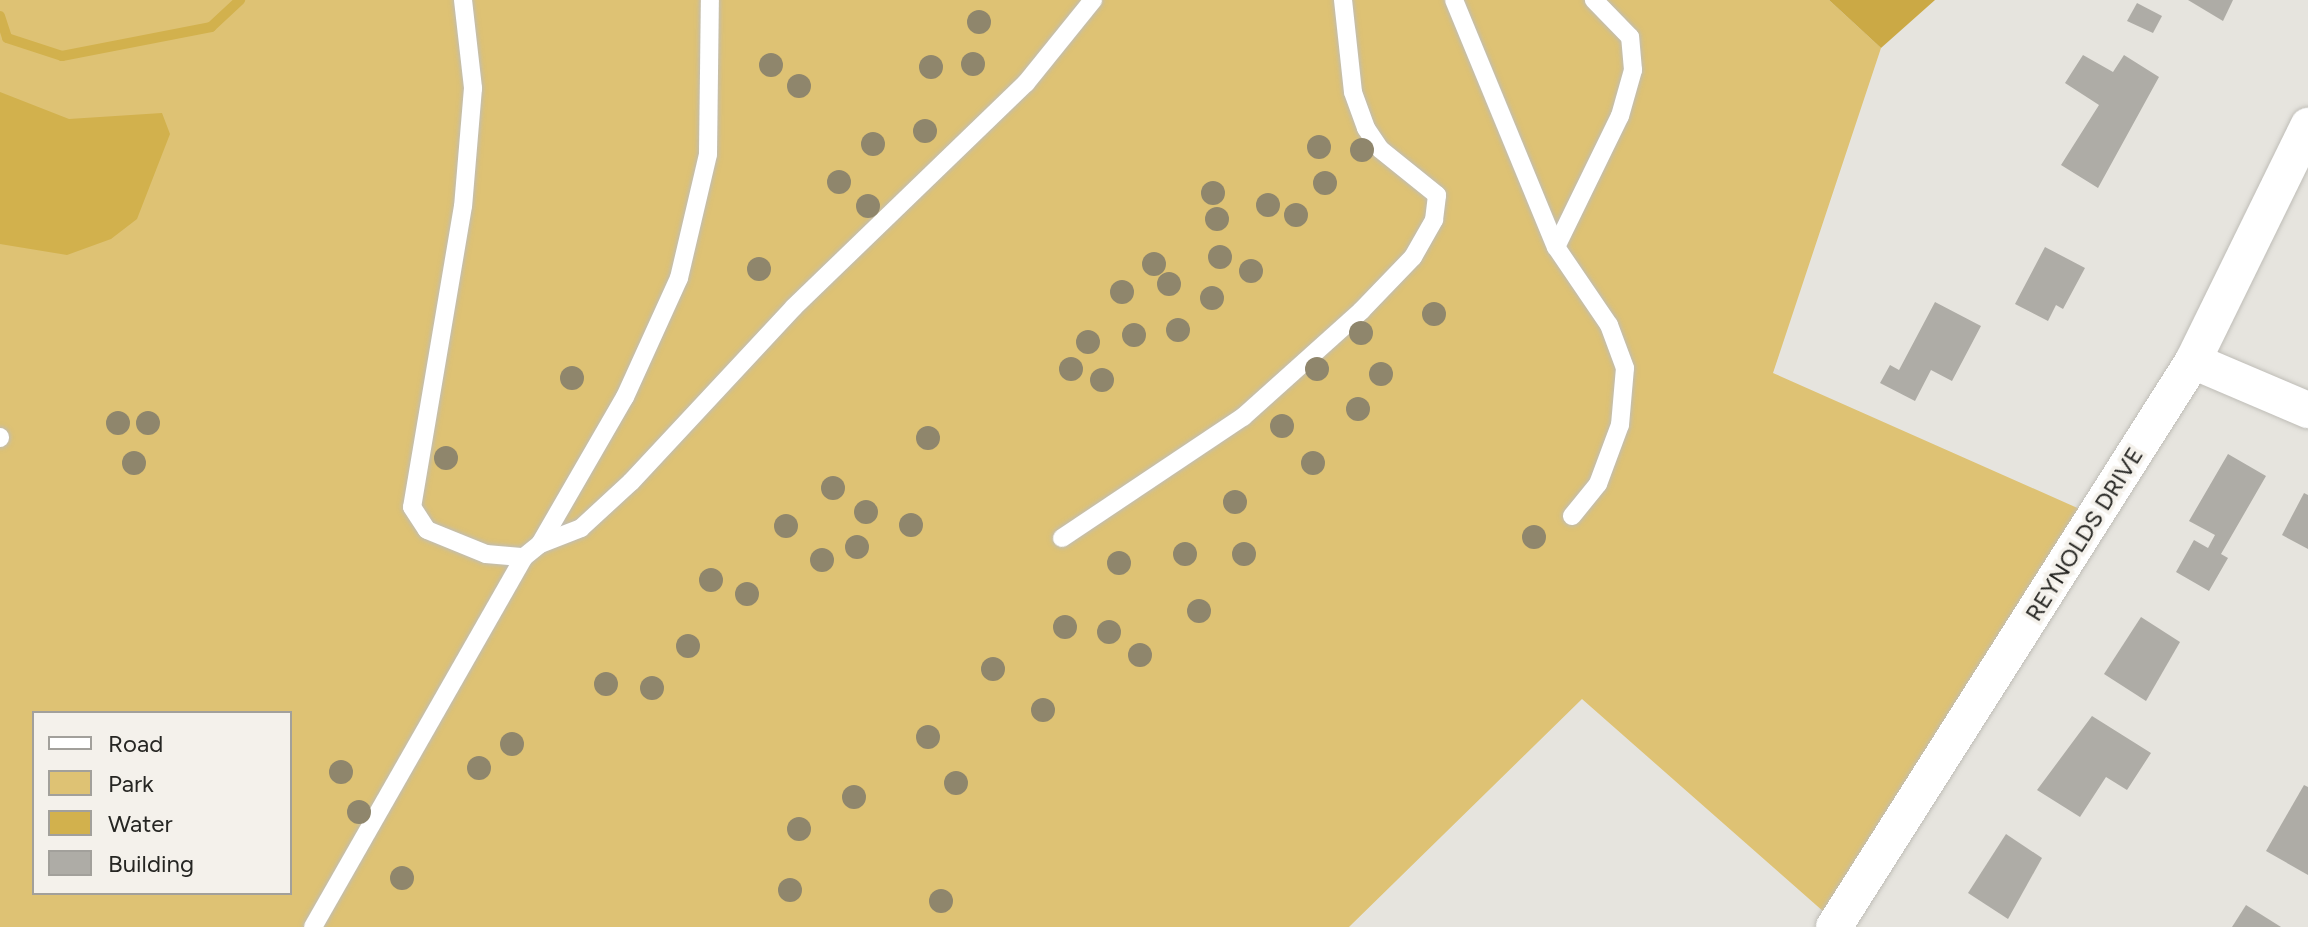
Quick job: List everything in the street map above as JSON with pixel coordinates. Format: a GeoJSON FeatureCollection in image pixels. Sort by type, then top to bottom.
{"type":"FeatureCollection","features":[{"type":"Feature","properties":{"kind":"street","name":"REYNOLDS DRIVE"},"geometry":{"type":"LineString","coordinates":[[1834,927],[2193,361],[2308,126]]}},
{"type":"Feature","properties":{"kind":"street"},"geometry":{"type":"LineString","coordinates":[[2193,361],[2308,410]]}},
{"type":"Feature","properties":{"kind":"lane"},"geometry":{"type":"LineString","coordinates":[[463,0],[473,88],[463,206],[412,507],[427,530],[486,554],[524,557]]}},
{"type":"Feature","properties":{"kind":"lane"},"geometry":{"type":"LineString","coordinates":[[540,544],[625,397],[679,278],[708,154],[710,0]]}},
{"type":"Feature","properties":{"kind":"lane"},"geometry":{"type":"LineString","coordinates":[[313,927],[524,557],[540,544],[581,528],[631,482],[794,307],[1026,83],[1093,0]]}},
{"type":"Feature","properties":{"kind":"lane"},"geometry":{"type":"LineString","coordinates":[[1062,538],[1243,417],[1371,300],[1413,257],[1434,220],[1437,195],[1380,149],[1366,128],[1353,92],[1343,0]]}},
{"type":"Feature","properties":{"kind":"lane"},"geometry":{"type":"LineString","coordinates":[[1454,0],[1556,247],[1609,325],[1625,368],[1620,425],[1598,484],[1572,516]]}},
{"type":"Feature","properties":{"kind":"lane"},"geometry":{"type":"LineString","coordinates":[[1556,247],[1620,116],[1633,70],[1630,37],[1594,0]]}},
{"type":"Feature","properties":{"kind":"green space"},"geometry":{"type":"Polygon","coordinates":[[[0,0],[1829,0],[1881,48],[1773,373],[2109,522],[1841,927],[1582,699],[1349,927],[0,927],[0,0]]]}},
{"type":"Feature","properties":{"kind":"shaded area"},"geometry":{"type":"Polygon","coordinates":[[[1829,0],[1935,0],[1881,48],[1829,0]]]}},
{"type":"Feature","properties":{"kind":"water"},"geometry":{"type":"Polygon","coordinates":[[[0,92],[69,119],[162,113],[170,134],[137,219],[111,239],[67,255],[0,244],[0,92]]]}},
{"type":"Feature","properties":{"kind":"building"},"geometry":{"type":"Polygon","coordinates":[[[2188,0],[2233,0],[2223,21],[2188,0]]]}},
{"type":"Feature","properties":{"kind":"building"},"geometry":{"type":"Polygon","coordinates":[[[2137,3],[2162,16],[2153,33],[2127,21],[2137,3]]]}},
{"type":"Feature","properties":{"kind":"building"},"geometry":{"type":"Polygon","coordinates":[[[2083,55],[2113,72],[2124,55],[2159,77],[2098,188],[2061,165],[2099,105],[2065,83],[2083,55]]]}},
{"type":"Feature","properties":{"kind":"building"},"geometry":{"type":"Polygon","coordinates":[[[2045,247],[2085,268],[2063,309],[2056,305],[2048,321],[2015,304],[2045,247]]]}},
{"type":"Feature","properties":{"kind":"building"},"geometry":{"type":"Polygon","coordinates":[[[1935,302],[1981,326],[1952,381],[1931,370],[1915,401],[1880,383],[1890,365],[1899,370],[1935,302]]]}},
{"type":"Feature","properties":{"kind":"building"},"geometry":{"type":"Polygon","coordinates":[[[2228,454],[2266,476],[2221,554],[2228,558],[2209,591],[2176,572],[2194,540],[2208,548],[2215,535],[2189,521],[2228,454]]]}},
{"type":"Feature","properties":{"kind":"building"},"geometry":{"type":"Polygon","coordinates":[[[2304,493],[2308,495],[2308,549],[2282,535],[2304,493]]]}},
{"type":"Feature","properties":{"kind":"building"},"geometry":{"type":"Polygon","coordinates":[[[2141,617],[2180,642],[2146,701],[2104,674],[2141,617]]]}},
{"type":"Feature","properties":{"kind":"building"},"geometry":{"type":"Polygon","coordinates":[[[2092,716],[2151,753],[2127,790],[2106,777],[2080,817],[2037,790],[2092,716]]]}},
{"type":"Feature","properties":{"kind":"building"},"geometry":{"type":"Polygon","coordinates":[[[2304,785],[2308,787],[2308,875],[2266,851],[2304,785]]]}},
{"type":"Feature","properties":{"kind":"building"},"geometry":{"type":"Polygon","coordinates":[[[2006,834],[2042,858],[2008,919],[1968,893],[2006,834]]]}},
{"type":"Feature","properties":{"kind":"building"},"geometry":{"type":"Polygon","coordinates":[[[2246,905],[2281,927],[2232,927],[2246,905]]]}},
{"type":"Feature","properties":{"kind":"waterway"},"geometry":{"type":"LineString","coordinates":[[0,16],[7,38],[62,56],[211,27],[240,0]]}}]}
